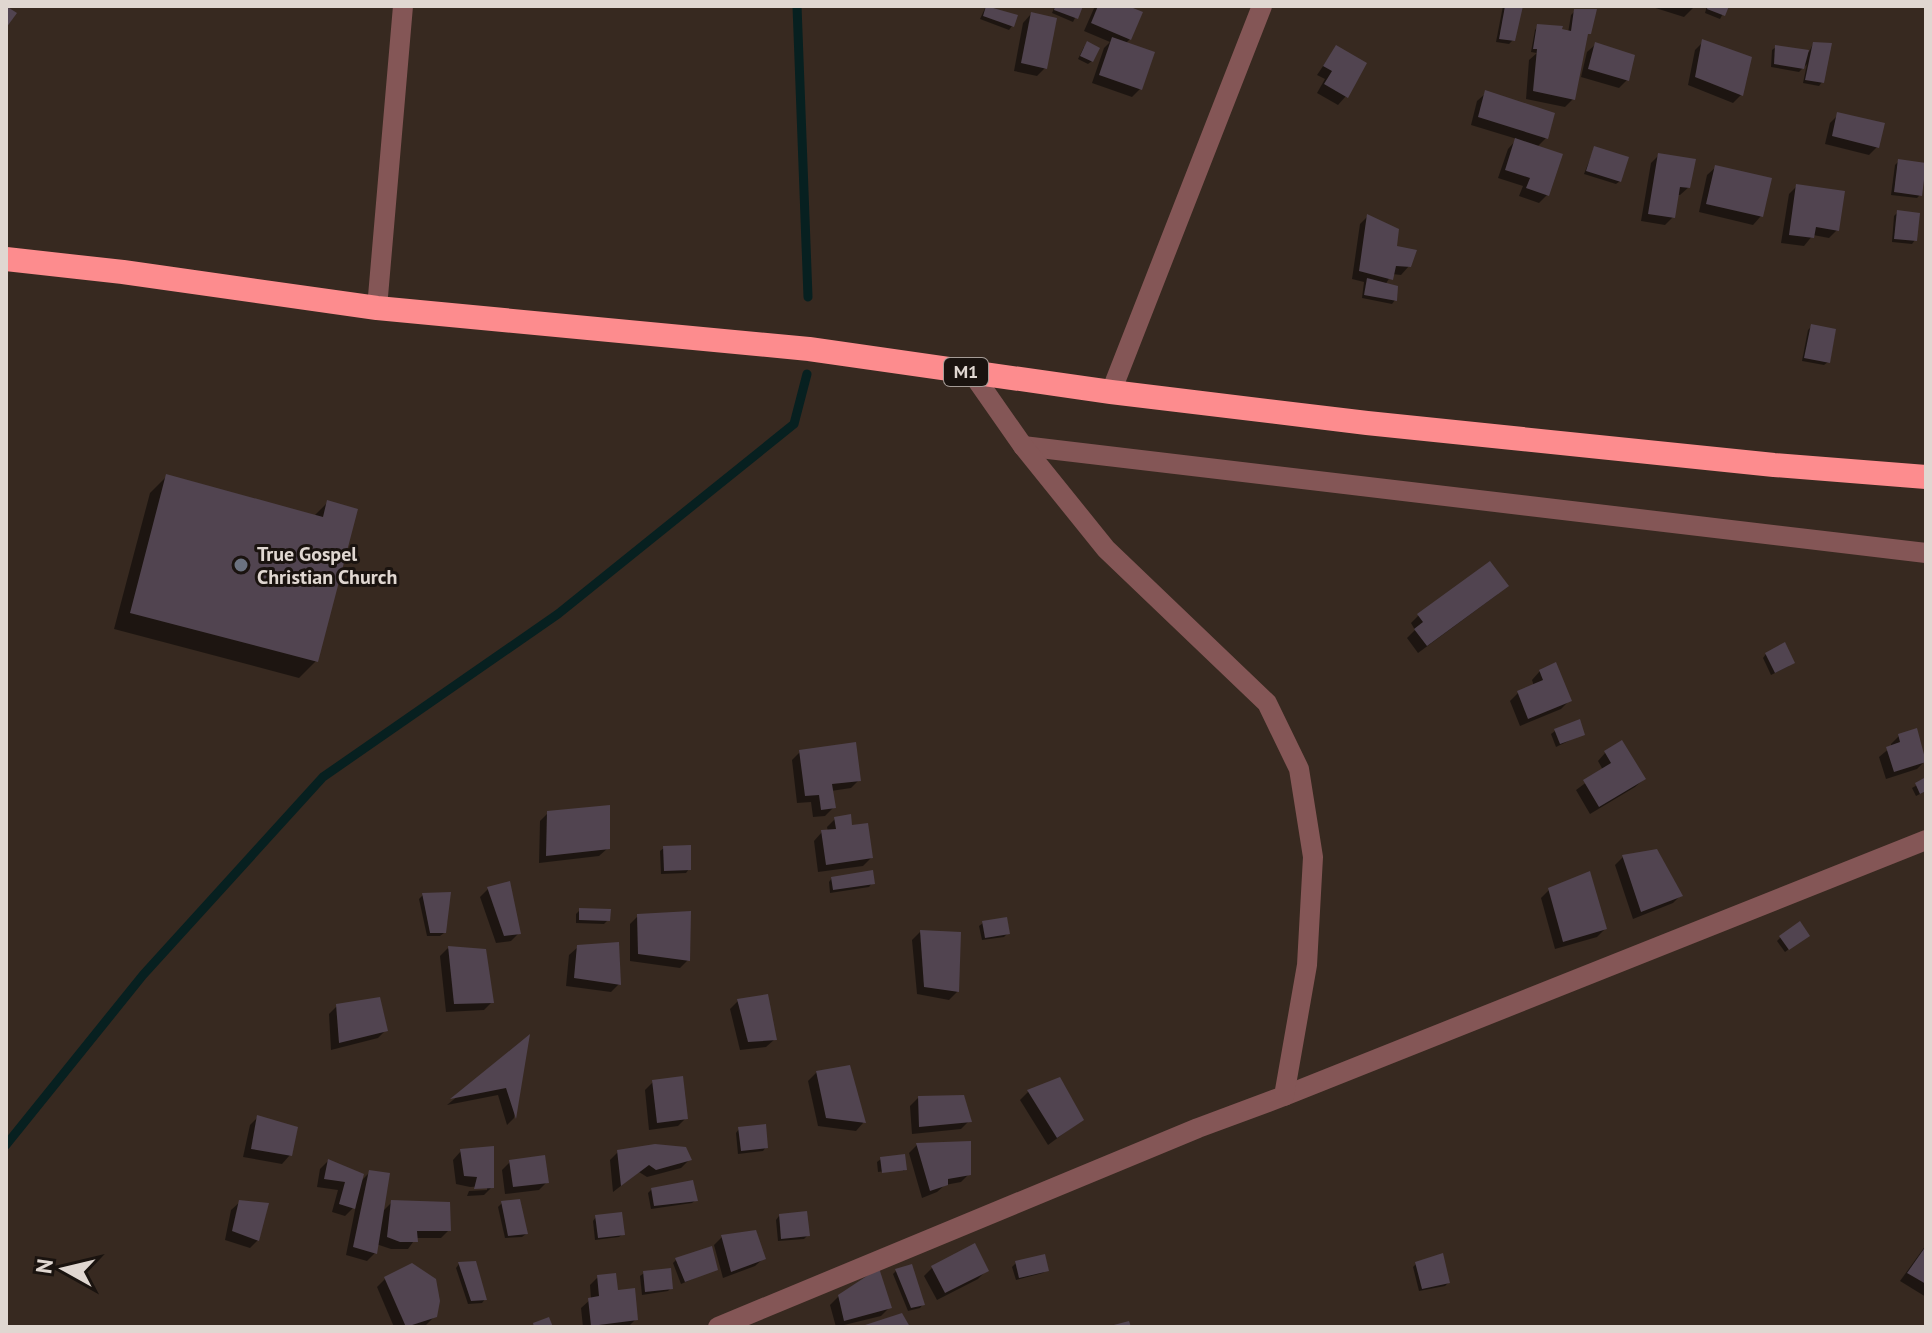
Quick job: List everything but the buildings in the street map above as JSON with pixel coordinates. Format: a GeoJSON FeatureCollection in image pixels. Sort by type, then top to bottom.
{"type":"FeatureCollection","features":[{"type":"Feature","properties":{"kind":"highway","name":"M1"},"geometry":{"type":"LineString","coordinates":[[6,259],[138,274],[377,308],[809,349],[1111,392],[1367,423],[1774,465],[1926,477]]}},
{"type":"Feature","properties":{"kind":"street"},"geometry":{"type":"LineString","coordinates":[[377,308],[403,6]]}},
{"type":"Feature","properties":{"kind":"street"},"geometry":{"type":"LineString","coordinates":[[1111,392],[1262,6]]}},
{"type":"Feature","properties":{"kind":"street"},"geometry":{"type":"LineString","coordinates":[[972,373],[1023,446],[1106,549],[1267,703],[1299,769],[1313,857],[1307,965],[1284,1096]]}},
{"type":"Feature","properties":{"kind":"street"},"geometry":{"type":"LineString","coordinates":[[1023,446],[1926,553]]}},
{"type":"Feature","properties":{"kind":"street"},"geometry":{"type":"LineString","coordinates":[[718,1327],[1198,1128],[1926,840]]}},
{"type":"Feature","properties":{"kind":"waterway"},"geometry":{"type":"LineString","coordinates":[[797,6],[808,297]]}},
{"type":"Feature","properties":{"kind":"waterway"},"geometry":{"type":"LineString","coordinates":[[6,1145],[143,975],[323,777],[558,614],[794,424],[807,374]]}},
{"type":"Feature","properties":{"kind":"place","name":"True Gospel Christian Church"},"geometry":{"type":"Point","coordinates":[241,565]}}]}
